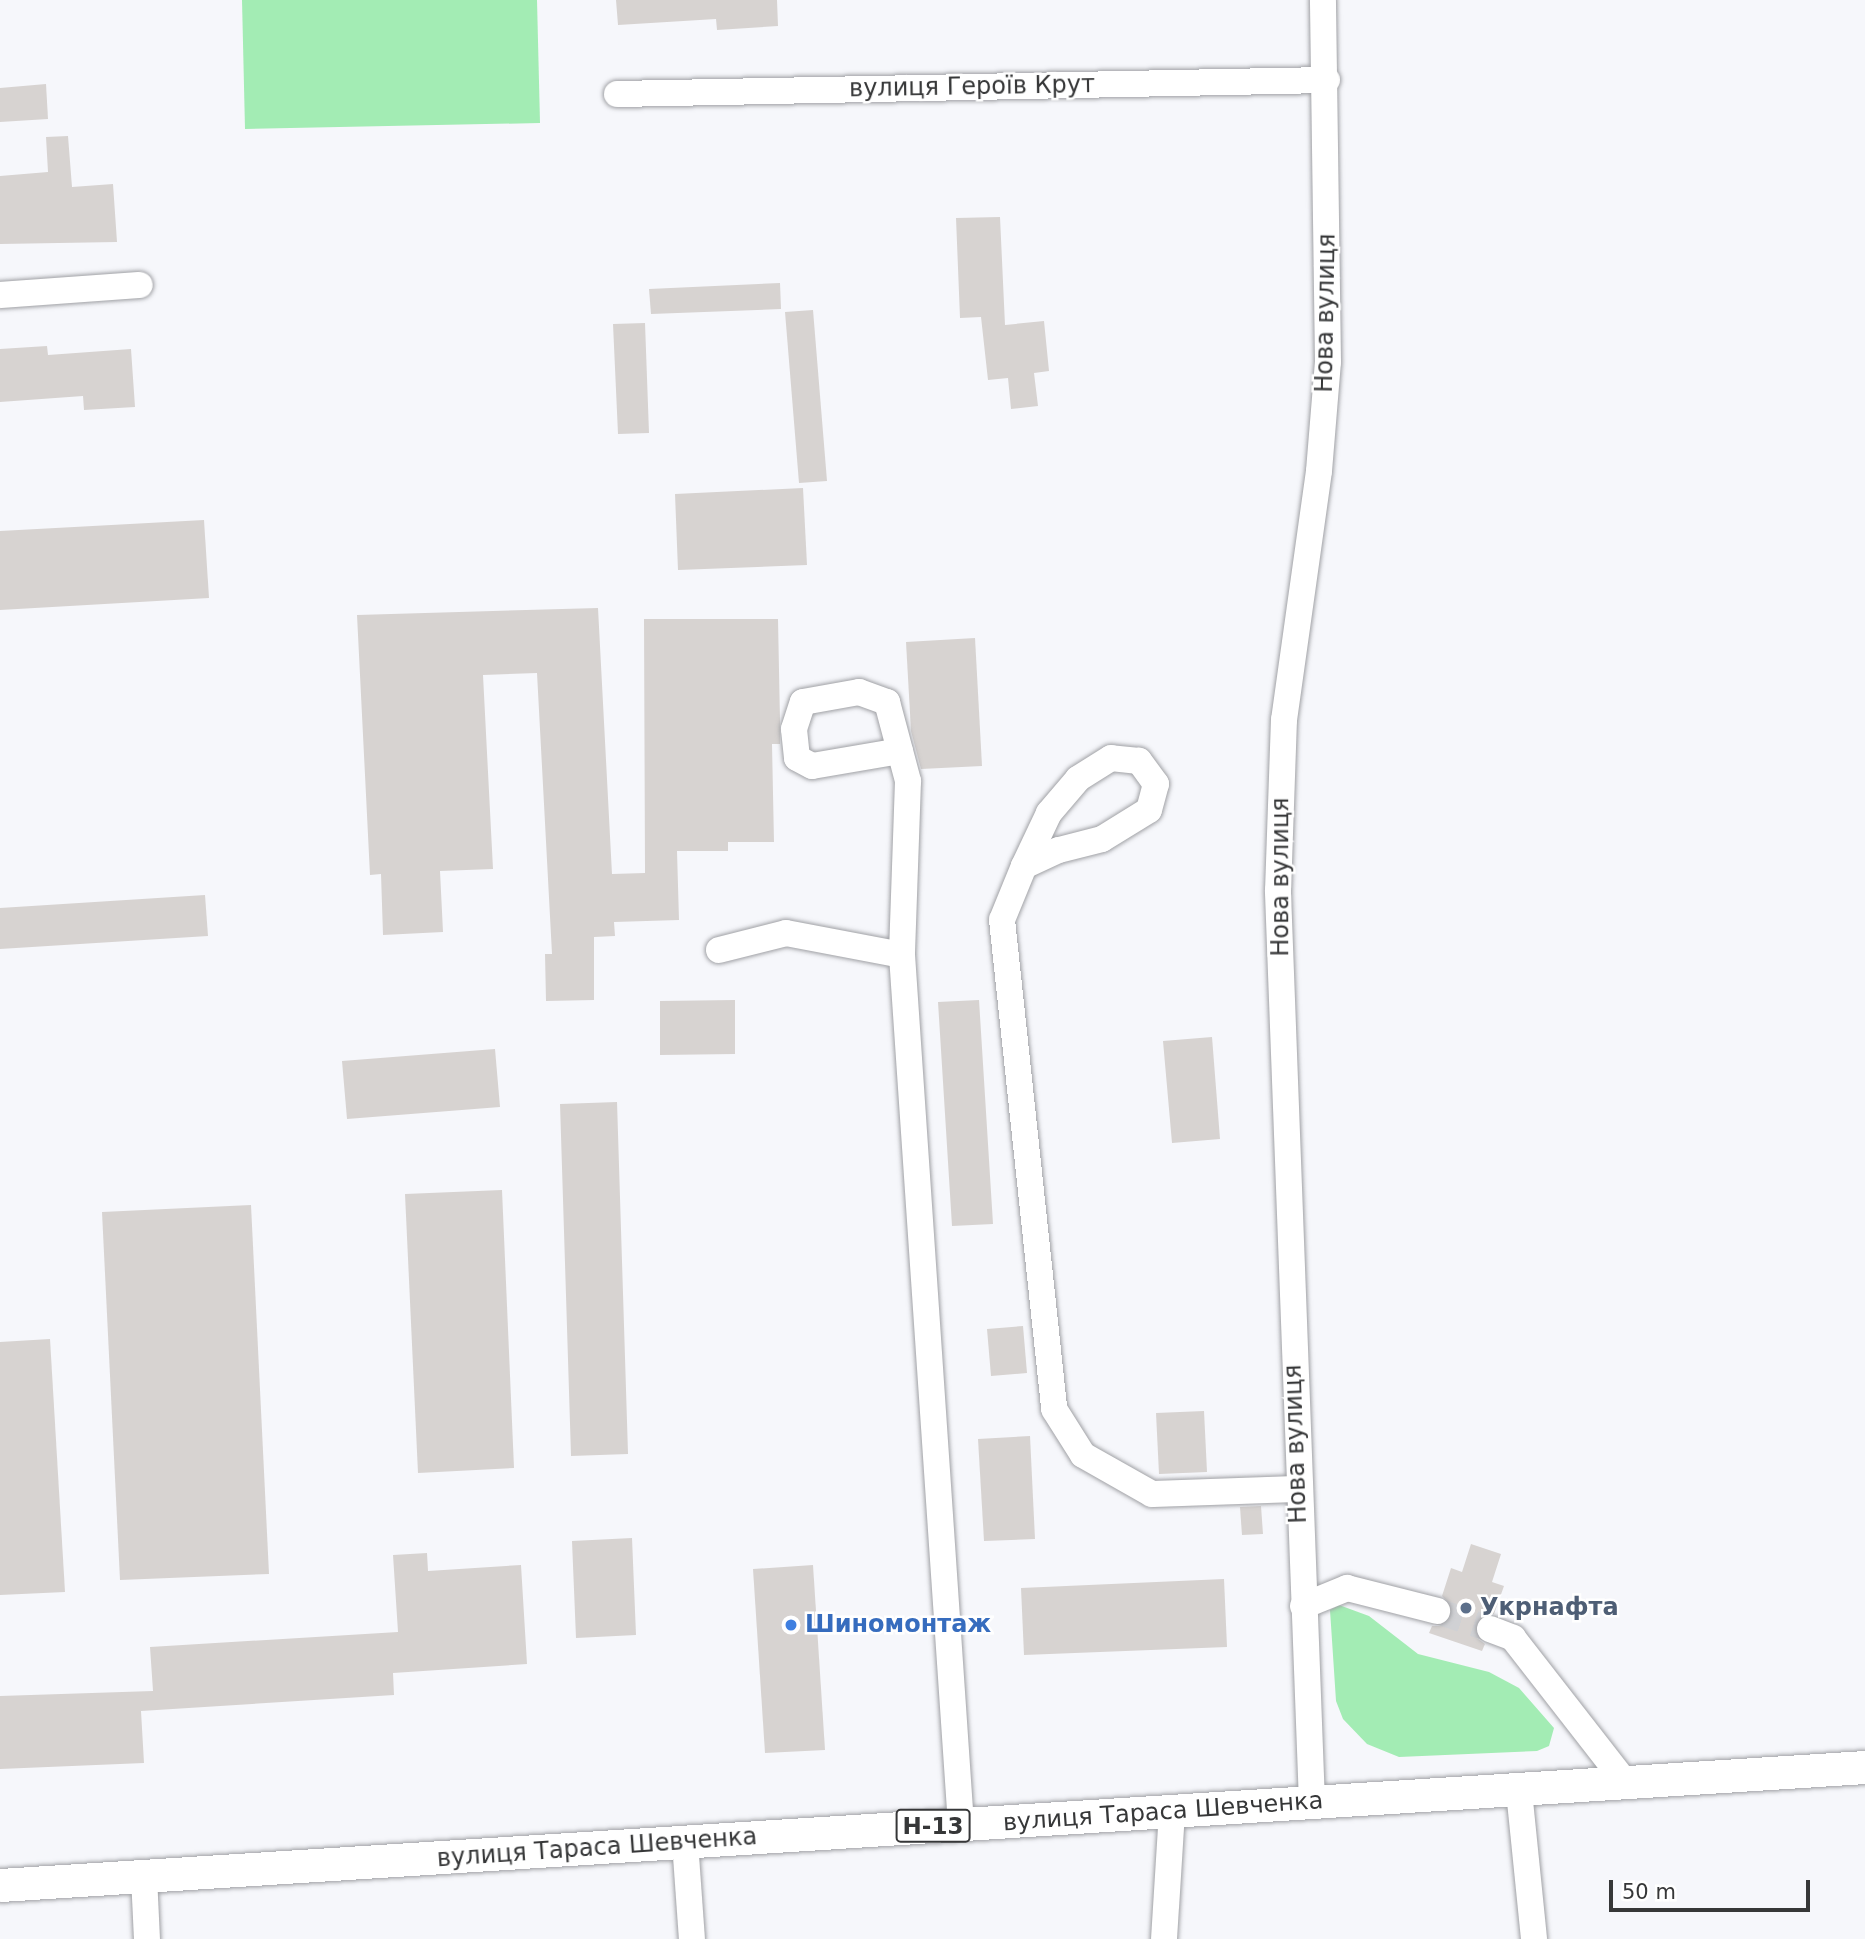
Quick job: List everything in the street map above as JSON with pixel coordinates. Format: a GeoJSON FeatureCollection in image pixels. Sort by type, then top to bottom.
{"type":"FeatureCollection","features":[{"type":"Feature","properties":{"kind":"main road","name":"вулиця Тараса Шевченка"},"geometry":{"type":"LineString","coordinates":[[0,1885],[1519,1791],[1865,1767]]}},
{"type":"Feature","properties":{"kind":"street","name":"Нова вулиця"},"geometry":{"type":"LineString","coordinates":[[1312,1803],[1297,1489],[1278,891],[1284,720],[1319,471],[1328,362],[1327,80],[1323,0]]}},
{"type":"Feature","properties":{"kind":"street","name":"вулиця Героїв Крут"},"geometry":{"type":"LineString","coordinates":[[618,93],[1327,80]]}},
{"type":"Feature","properties":{"kind":"street"},"geometry":{"type":"LineString","coordinates":[[0,295],[140,285]]}},
{"type":"Feature","properties":{"kind":"street"},"geometry":{"type":"LineString","coordinates":[[900,751],[908,781],[902,955],[961,1825]]}},
{"type":"Feature","properties":{"kind":"street"},"geometry":{"type":"LineString","coordinates":[[1024,866],[1059,850],[1102,839],[1149,810],[1156,784],[1139,761],[1111,758],[1078,779],[1049,813],[1024,866],[1002,920],[1054,1409],[1083,1455],[1152,1494],[1297,1489]]}},
{"type":"Feature","properties":{"kind":"street"},"geometry":{"type":"LineString","coordinates":[[719,950],[786,933],[902,955]]}},
{"type":"Feature","properties":{"kind":"street"},"geometry":{"type":"LineString","coordinates":[[1303,1606],[1347,1588],[1437,1611]]}},
{"type":"Feature","properties":{"kind":"street"},"geometry":{"type":"LineString","coordinates":[[1490,1629],[1513,1638],[1626,1783]]}},
{"type":"Feature","properties":{"kind":"street"},"geometry":{"type":"LineString","coordinates":[[1519,1791],[1534,1939]]}},
{"type":"Feature","properties":{"kind":"street"},"geometry":{"type":"LineString","coordinates":[[1164,1939],[1172,1812]]}},
{"type":"Feature","properties":{"kind":"street"},"geometry":{"type":"LineString","coordinates":[[685,1842],[692,1939]]}},
{"type":"Feature","properties":{"kind":"street"},"geometry":{"type":"LineString","coordinates":[[144,1876],[147,1939]]}},
{"type":"Feature","properties":{"kind":"green space"},"geometry":{"type":"Polygon","coordinates":[[[242,0],[537,0],[540,123],[245,129],[242,0]]]}},
{"type":"Feature","properties":{"kind":"green space"},"geometry":{"type":"Polygon","coordinates":[[[1339,1605],[1369,1616],[1418,1654],[1489,1672],[1519,1688],[1554,1728],[1549,1746],[1537,1751],[1399,1757],[1367,1744],[1343,1719],[1336,1701],[1330,1610],[1339,1605]]]}},
{"type":"Feature","properties":{"kind":"building"},"geometry":{"type":"Polygon","coordinates":[[[616,0],[777,0],[778,26],[717,30],[716,19],[618,25],[616,0]]]}},
{"type":"Feature","properties":{"kind":"building"},"geometry":{"type":"Polygon","coordinates":[[[46,84],[48,119],[0,122],[0,88],[46,84]]]}},
{"type":"Feature","properties":{"kind":"building"},"geometry":{"type":"Polygon","coordinates":[[[68,136],[72,187],[113,184],[117,242],[0,244],[0,176],[48,172],[46,137],[68,136]]]}},
{"type":"Feature","properties":{"kind":"building"},"geometry":{"type":"Polygon","coordinates":[[[1000,217],[1005,325],[1044,321],[1049,371],[1034,373],[1038,406],[1011,409],[1008,378],[988,380],[981,317],[960,318],[956,218],[1000,217]]]}},
{"type":"Feature","properties":{"kind":"building"},"geometry":{"type":"Polygon","coordinates":[[[780,283],[781,309],[651,314],[649,289],[780,283]]]}},
{"type":"Feature","properties":{"kind":"building"},"geometry":{"type":"Polygon","coordinates":[[[813,310],[827,481],[799,483],[785,312],[813,310]]]}},
{"type":"Feature","properties":{"kind":"building"},"geometry":{"type":"Polygon","coordinates":[[[645,323],[649,433],[618,434],[613,324],[645,323]]]}},
{"type":"Feature","properties":{"kind":"building"},"geometry":{"type":"Polygon","coordinates":[[[47,346],[48,355],[131,349],[135,407],[84,410],[83,396],[0,402],[0,349],[47,346]]]}},
{"type":"Feature","properties":{"kind":"building"},"geometry":{"type":"Polygon","coordinates":[[[803,488],[807,565],[678,570],[675,494],[803,488]]]}},
{"type":"Feature","properties":{"kind":"building"},"geometry":{"type":"Polygon","coordinates":[[[204,520],[209,598],[0,610],[0,531],[204,520]]]}},
{"type":"Feature","properties":{"kind":"building"},"geometry":{"type":"Polygon","coordinates":[[[598,608],[612,874],[645,873],[644,619],[778,619],[780,744],[772,744],[774,842],[728,842],[728,851],[677,851],[679,920],[614,922],[615,936],[594,937],[594,1000],[546,1001],[545,954],[552,954],[537,673],[483,675],[493,869],[440,871],[443,932],[383,935],[381,874],[370,875],[357,615],[598,608]]]}},
{"type":"Feature","properties":{"kind":"building"},"geometry":{"type":"Polygon","coordinates":[[[975,638],[982,766],[921,769],[911,731],[906,642],[975,638]]]}},
{"type":"Feature","properties":{"kind":"building"},"geometry":{"type":"Polygon","coordinates":[[[205,895],[208,936],[0,949],[0,908],[205,895]]]}},
{"type":"Feature","properties":{"kind":"building"},"geometry":{"type":"Polygon","coordinates":[[[735,1000],[735,1054],[660,1055],[660,1001],[735,1000]]]}},
{"type":"Feature","properties":{"kind":"building"},"geometry":{"type":"Polygon","coordinates":[[[979,1000],[993,1224],[952,1226],[938,1002],[979,1000]]]}},
{"type":"Feature","properties":{"kind":"building"},"geometry":{"type":"Polygon","coordinates":[[[1212,1037],[1220,1139],[1172,1143],[1163,1041],[1212,1037]]]}},
{"type":"Feature","properties":{"kind":"building"},"geometry":{"type":"Polygon","coordinates":[[[495,1049],[500,1107],[347,1119],[342,1061],[495,1049]]]}},
{"type":"Feature","properties":{"kind":"building"},"geometry":{"type":"Polygon","coordinates":[[[617,1102],[628,1454],[571,1456],[560,1104],[617,1102]]]}},
{"type":"Feature","properties":{"kind":"building"},"geometry":{"type":"Polygon","coordinates":[[[502,1190],[514,1468],[418,1473],[405,1194],[502,1190]]]}},
{"type":"Feature","properties":{"kind":"building"},"geometry":{"type":"Polygon","coordinates":[[[251,1205],[269,1574],[120,1580],[102,1212],[251,1205]]]}},
{"type":"Feature","properties":{"kind":"building"},"geometry":{"type":"Polygon","coordinates":[[[1023,1326],[1027,1373],[991,1376],[987,1329],[1023,1326]]]}},
{"type":"Feature","properties":{"kind":"building"},"geometry":{"type":"Polygon","coordinates":[[[50,1339],[65,1592],[0,1595],[0,1342],[50,1339]]]}},
{"type":"Feature","properties":{"kind":"building"},"geometry":{"type":"Polygon","coordinates":[[[1204,1411],[1207,1472],[1159,1474],[1156,1413],[1204,1411]]]}},
{"type":"Feature","properties":{"kind":"building"},"geometry":{"type":"Polygon","coordinates":[[[1030,1436],[1035,1539],[984,1541],[978,1439],[1030,1436]]]}},
{"type":"Feature","properties":{"kind":"building"},"geometry":{"type":"Polygon","coordinates":[[[1261,1506],[1263,1534],[1242,1535],[1240,1507],[1261,1506]]]}},
{"type":"Feature","properties":{"kind":"building"},"geometry":{"type":"Polygon","coordinates":[[[632,1538],[636,1635],[576,1638],[572,1541],[632,1538]]]}},
{"type":"Feature","properties":{"kind":"building"},"geometry":{"type":"Polygon","coordinates":[[[1471,1544],[1501,1554],[1492,1582],[1504,1586],[1494,1614],[1481,1616],[1475,1624],[1477,1638],[1485,1644],[1482,1651],[1429,1633],[1432,1626],[1442,1626],[1452,1616],[1452,1606],[1442,1596],[1451,1568],[1462,1572],[1471,1544]]]}},
{"type":"Feature","properties":{"kind":"building"},"geometry":{"type":"Polygon","coordinates":[[[427,1553],[428,1571],[521,1565],[527,1664],[393,1673],[394,1695],[141,1711],[144,1763],[0,1769],[0,1696],[153,1691],[150,1647],[398,1632],[393,1555],[427,1553]]]}},
{"type":"Feature","properties":{"kind":"building"},"geometry":{"type":"Polygon","coordinates":[[[813,1565],[825,1750],[765,1753],[753,1569],[813,1565]]]}},
{"type":"Feature","properties":{"kind":"building"},"geometry":{"type":"Polygon","coordinates":[[[1224,1579],[1227,1647],[1024,1655],[1021,1588],[1224,1579]]]}},
{"type":"Feature","properties":{"kind":"tunnel"},"geometry":{"type":"LineString","coordinates":[[1437,1611],[1490,1629]]}},
{"type":"Feature","properties":{"kind":"place","name":"Укрнафта"},"geometry":{"type":"Point","coordinates":[1466,1608]}},
{"type":"Feature","properties":{"kind":"place","name":"Шиномонтаж"},"geometry":{"type":"Point","coordinates":[791,1625]}}]}
